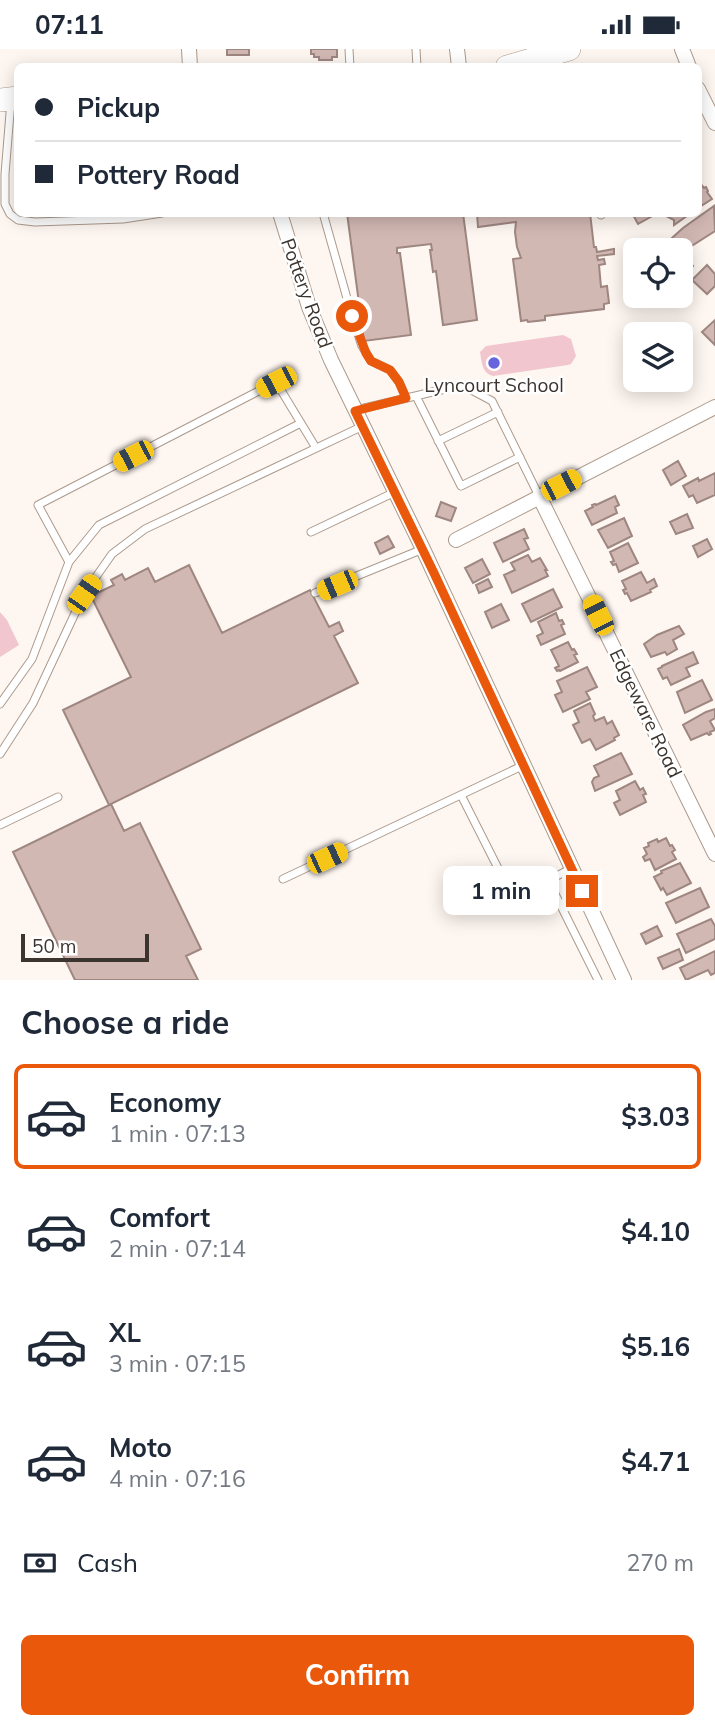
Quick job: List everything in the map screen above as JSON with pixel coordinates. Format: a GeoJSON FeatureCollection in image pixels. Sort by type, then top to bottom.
{"type":"FeatureCollection","features":[{"type":"Feature","properties":{"kind":"main road"},"geometry":{"type":"LineString","coordinates":[[525,63],[569,49]]}},
{"type":"Feature","properties":{"kind":"street"},"geometry":{"type":"LineString","coordinates":[[702,97],[715,123]]}},
{"type":"Feature","properties":{"kind":"street","name":"Pottery Road"},"geometry":{"type":"LineString","coordinates":[[281,217],[309,307],[331,360],[624,980]]}},
{"type":"Feature","properties":{"kind":"street"},"geometry":{"type":"LineString","coordinates":[[456,540],[715,407]]}},
{"type":"Feature","properties":{"kind":"street","name":"Edgeware Road"},"geometry":{"type":"LineString","coordinates":[[539,496],[715,854]]}},
{"type":"Feature","properties":{"kind":"lane"},"geometry":{"type":"LineString","coordinates":[[9,99],[5,204],[10,214],[18,220],[35,222],[108,217]]}},
{"type":"Feature","properties":{"kind":"lane"},"geometry":{"type":"LineString","coordinates":[[8,145],[14,145]]}},
{"type":"Feature","properties":{"kind":"lane"},"geometry":{"type":"LineString","coordinates":[[324,217],[362,346],[371,361],[390,370],[406,398]]}},
{"type":"Feature","properties":{"kind":"lane"},"geometry":{"type":"LineString","coordinates":[[69,562],[37,505],[276,382],[316,448]]}},
{"type":"Feature","properties":{"kind":"lane"},"geometry":{"type":"LineString","coordinates":[[355,411],[462,385],[492,401],[539,496]]}},
{"type":"Feature","properties":{"kind":"lane"},"geometry":{"type":"LineString","coordinates":[[416,396],[461,486],[520,457]]}},
{"type":"Feature","properties":{"kind":"lane"},"geometry":{"type":"LineString","coordinates":[[438,441],[498,412]]}},
{"type":"Feature","properties":{"kind":"lane"},"geometry":{"type":"LineString","coordinates":[[0,704],[32,659],[69,562],[99,525],[301,423]]}},
{"type":"Feature","properties":{"kind":"lane"},"geometry":{"type":"LineString","coordinates":[[0,754],[33,703],[84,594],[112,554],[145,529],[363,426]]}},
{"type":"Feature","properties":{"kind":"lane"},"geometry":{"type":"LineString","coordinates":[[312,532],[395,492]]}},
{"type":"Feature","properties":{"kind":"lane"},"geometry":{"type":"LineString","coordinates":[[315,593],[422,549]]}},
{"type":"Feature","properties":{"kind":"lane"},"geometry":{"type":"LineString","coordinates":[[283,879],[524,765]]}},
{"type":"Feature","properties":{"kind":"lane"},"geometry":{"type":"LineString","coordinates":[[461,795],[505,882],[520,888],[536,887],[572,868]]}},
{"type":"Feature","properties":{"kind":"lane"},"geometry":{"type":"LineString","coordinates":[[0,825],[58,797]]}},
{"type":"Feature","properties":{"kind":"lane"},"geometry":{"type":"LineString","coordinates":[[548,880],[598,980]]}},
{"type":"Feature","properties":{"kind":"shaded area"},"geometry":{"type":"Polygon","coordinates":[[[563,335],[571,339],[576,356],[571,364],[493,376],[483,367],[480,352],[486,346],[563,335]]]}},
{"type":"Feature","properties":{"kind":"shaded area"},"geometry":{"type":"Polygon","coordinates":[[[0,612],[19,645],[0,657],[0,612]]]}},
{"type":"Feature","properties":{"kind":"building"},"geometry":{"type":"Polygon","coordinates":[[[227,49],[249,49],[249,55],[227,55],[227,49]]]}},
{"type":"Feature","properties":{"kind":"building"},"geometry":{"type":"Polygon","coordinates":[[[311,49],[337,49],[337,57],[332,57],[332,60],[319,60],[319,57],[311,54],[311,49]]]}},
{"type":"Feature","properties":{"kind":"building"},"geometry":{"type":"Polygon","coordinates":[[[702,186],[706,187],[712,199],[702,205],[702,186]]]}},
{"type":"Feature","properties":{"kind":"building"},"geometry":{"type":"Polygon","coordinates":[[[714,206],[715,231],[693,245],[693,238],[672,238],[698,217],[714,206]]]}},
{"type":"Feature","properties":{"kind":"building"},"geometry":{"type":"Polygon","coordinates":[[[348,217],[464,217],[477,320],[443,325],[436,271],[433,272],[431,244],[397,248],[397,253],[400,253],[411,335],[364,341],[348,217]]]}},
{"type":"Feature","properties":{"kind":"building"},"geometry":{"type":"Polygon","coordinates":[[[477,217],[590,217],[597,252],[614,249],[614,254],[597,256],[598,260],[604,259],[605,264],[599,265],[601,287],[607,286],[609,303],[604,304],[604,309],[545,316],[545,320],[521,321],[513,259],[521,258],[517,247],[516,222],[478,227],[477,217]]]}},
{"type":"Feature","properties":{"kind":"building"},"geometry":{"type":"Polygon","coordinates":[[[634,217],[651,217],[638,224],[634,217]]]}},
{"type":"Feature","properties":{"kind":"building"},"geometry":{"type":"Polygon","coordinates":[[[668,217],[685,217],[674,225],[674,220],[668,217]]]}},
{"type":"Feature","properties":{"kind":"building"},"geometry":{"type":"Polygon","coordinates":[[[707,265],[715,274],[715,286],[707,294],[693,279],[707,265]]]}},
{"type":"Feature","properties":{"kind":"building"},"geometry":{"type":"Polygon","coordinates":[[[715,320],[715,345],[702,332],[715,320]]]}},
{"type":"Feature","properties":{"kind":"building"},"geometry":{"type":"Polygon","coordinates":[[[678,461],[686,476],[671,485],[663,470],[678,461]]]}},
{"type":"Feature","properties":{"kind":"building"},"geometry":{"type":"Polygon","coordinates":[[[715,473],[715,495],[697,503],[693,495],[689,497],[683,486],[715,473]]]}},
{"type":"Feature","properties":{"kind":"building"},"geometry":{"type":"Polygon","coordinates":[[[615,496],[619,505],[615,507],[617,513],[592,525],[585,511],[593,507],[592,505],[615,496]]]}},
{"type":"Feature","properties":{"kind":"building"},"geometry":{"type":"Polygon","coordinates":[[[441,502],[456,508],[451,521],[436,516],[441,502]]]}},
{"type":"Feature","properties":{"kind":"building"},"geometry":{"type":"Polygon","coordinates":[[[687,514],[693,528],[676,534],[670,522],[687,514]]]}},
{"type":"Feature","properties":{"kind":"building"},"geometry":{"type":"Polygon","coordinates":[[[624,518],[632,536],[608,548],[598,530],[624,518]]]}},
{"type":"Feature","properties":{"kind":"building"},"geometry":{"type":"Polygon","coordinates":[[[524,529],[528,538],[524,539],[529,549],[503,562],[494,543],[524,529]]]}},
{"type":"Feature","properties":{"kind":"building"},"geometry":{"type":"Polygon","coordinates":[[[388,536],[394,547],[380,554],[375,543],[388,536]]]}},
{"type":"Feature","properties":{"kind":"building"},"geometry":{"type":"Polygon","coordinates":[[[707,539],[712,549],[698,557],[693,546],[707,539]]]}},
{"type":"Feature","properties":{"kind":"building"},"geometry":{"type":"Polygon","coordinates":[[[628,543],[638,563],[619,572],[616,564],[611,562],[614,561],[610,552],[628,543]]]}},
{"type":"Feature","properties":{"kind":"building"},"geometry":{"type":"Polygon","coordinates":[[[528,555],[532,562],[540,558],[548,576],[512,593],[504,575],[515,570],[511,563],[528,555]]]}},
{"type":"Feature","properties":{"kind":"building"},"geometry":{"type":"Polygon","coordinates":[[[482,559],[490,574],[473,583],[465,568],[482,559]]]}},
{"type":"Feature","properties":{"kind":"building"},"geometry":{"type":"Polygon","coordinates":[[[189,565],[222,633],[310,590],[329,627],[339,622],[343,631],[334,636],[358,683],[109,805],[63,710],[131,677],[91,596],[114,585],[111,580],[122,574],[125,580],[148,568],[155,582],[189,565]]]}},
{"type":"Feature","properties":{"kind":"building"},"geometry":{"type":"Polygon","coordinates":[[[641,572],[647,583],[654,579],[657,586],[650,590],[651,592],[631,601],[623,590],[626,589],[622,581],[641,572]]]}},
{"type":"Feature","properties":{"kind":"building"},"geometry":{"type":"Polygon","coordinates":[[[488,579],[492,587],[479,593],[476,585],[488,579]]]}},
{"type":"Feature","properties":{"kind":"building"},"geometry":{"type":"Polygon","coordinates":[[[553,589],[562,607],[531,622],[522,604],[553,589]]]}},
{"type":"Feature","properties":{"kind":"building"},"geometry":{"type":"Polygon","coordinates":[[[501,604],[509,620],[492,628],[485,612],[501,604]]]}},
{"type":"Feature","properties":{"kind":"building"},"geometry":{"type":"Polygon","coordinates":[[[556,613],[559,621],[562,620],[564,624],[561,625],[565,634],[541,645],[537,636],[543,633],[538,622],[556,613]]]}},
{"type":"Feature","properties":{"kind":"building"},"geometry":{"type":"Polygon","coordinates":[[[679,626],[684,634],[673,640],[677,649],[667,655],[665,652],[651,657],[644,644],[679,626]]]}},
{"type":"Feature","properties":{"kind":"building"},"geometry":{"type":"Polygon","coordinates":[[[568,642],[577,654],[574,655],[578,662],[557,671],[555,668],[559,666],[551,650],[568,642]]]}},
{"type":"Feature","properties":{"kind":"building"},"geometry":{"type":"Polygon","coordinates":[[[693,652],[698,663],[686,668],[690,676],[671,685],[667,677],[663,679],[658,669],[693,652]]]}},
{"type":"Feature","properties":{"kind":"building"},"geometry":{"type":"Polygon","coordinates":[[[587,667],[597,687],[586,692],[590,699],[563,712],[555,695],[562,692],[557,681],[587,667]]]}},
{"type":"Feature","properties":{"kind":"building"},"geometry":{"type":"Polygon","coordinates":[[[702,680],[712,700],[685,713],[677,692],[702,680]]]}},
{"type":"Feature","properties":{"kind":"building"},"geometry":{"type":"Polygon","coordinates":[[[590,703],[595,721],[604,717],[607,724],[612,721],[619,735],[596,750],[590,739],[582,743],[573,725],[579,722],[574,711],[590,703]]]}},
{"type":"Feature","properties":{"kind":"building"},"geometry":{"type":"Polygon","coordinates":[[[715,709],[715,718],[710,721],[715,730],[709,735],[707,733],[691,740],[683,725],[715,709]]]}},
{"type":"Feature","properties":{"kind":"building"},"geometry":{"type":"Polygon","coordinates":[[[621,753],[632,774],[595,791],[592,782],[599,776],[594,766],[621,753]]]}},
{"type":"Feature","properties":{"kind":"building"},"geometry":{"type":"Polygon","coordinates":[[[635,781],[640,790],[643,788],[646,802],[620,815],[614,803],[620,800],[616,791],[635,781]]]}},
{"type":"Feature","properties":{"kind":"building"},"geometry":{"type":"Polygon","coordinates":[[[111,804],[124,831],[140,823],[201,949],[186,956],[198,980],[75,980],[13,852],[111,804]]]}},
{"type":"Feature","properties":{"kind":"building"},"geometry":{"type":"Polygon","coordinates":[[[666,838],[675,850],[672,852],[676,859],[655,870],[650,859],[645,861],[643,857],[647,854],[644,848],[649,846],[648,843],[666,838]]]}},
{"type":"Feature","properties":{"kind":"building"},"geometry":{"type":"Polygon","coordinates":[[[680,863],[691,883],[667,895],[654,877],[680,863]]]}},
{"type":"Feature","properties":{"kind":"building"},"geometry":{"type":"Polygon","coordinates":[[[700,888],[709,907],[676,923],[666,903],[700,888]]]}},
{"type":"Feature","properties":{"kind":"building"},"geometry":{"type":"Polygon","coordinates":[[[711,919],[715,926],[715,939],[686,953],[677,934],[711,919]]]}},
{"type":"Feature","properties":{"kind":"building"},"geometry":{"type":"Polygon","coordinates":[[[657,926],[662,936],[646,944],[641,934],[657,926]]]}},
{"type":"Feature","properties":{"kind":"building"},"geometry":{"type":"Polygon","coordinates":[[[679,949],[683,960],[663,969],[658,958],[679,949]]]}},
{"type":"Feature","properties":{"kind":"building"},"geometry":{"type":"Polygon","coordinates":[[[715,951],[715,973],[711,975],[708,970],[686,980],[680,968],[715,951]]]}},
{"type":"Feature","properties":{"kind":"place","name":"Lyncourt School"},"geometry":{"type":"Point","coordinates":[494,363]}},
{"type":"Feature","properties":{"kind":"route"},"geometry":{"type":"LineString","coordinates":[[352,316],[362,346],[371,361],[390,370],[406,398],[355,411],[434,573],[582,891]]}}]}
